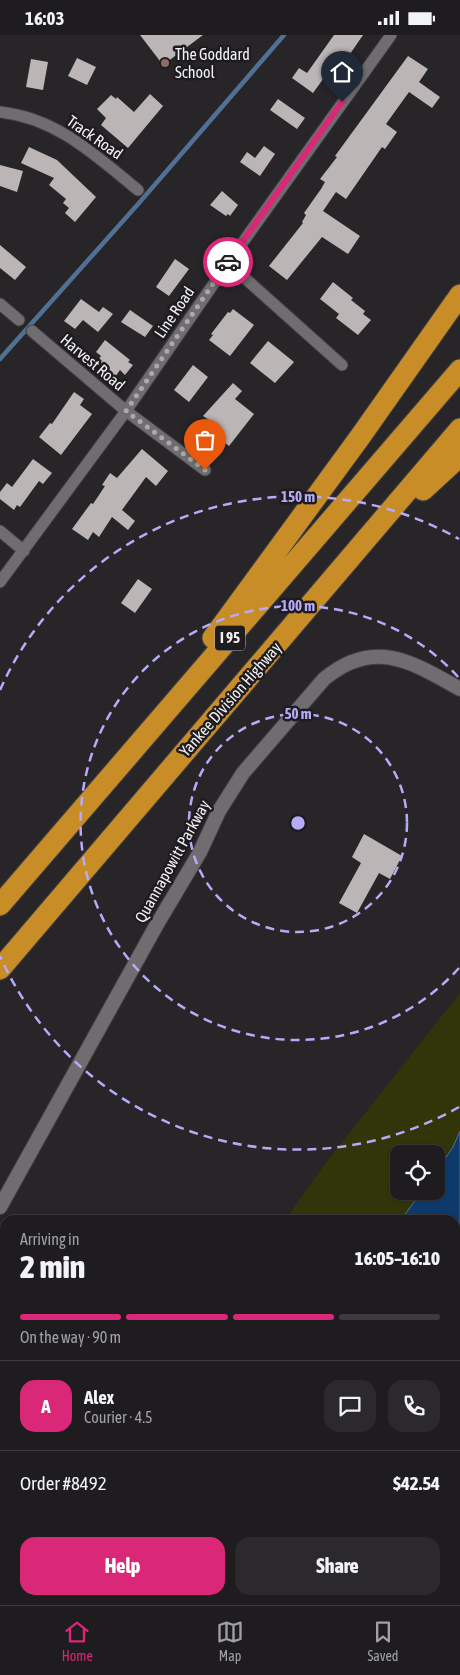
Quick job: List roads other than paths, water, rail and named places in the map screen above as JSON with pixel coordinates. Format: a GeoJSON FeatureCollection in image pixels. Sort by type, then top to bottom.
{"type":"FeatureCollection","features":[{"type":"Feature","properties":{"kind":"highway"},"geometry":{"type":"LineString","coordinates":[[132,753],[177,686],[360,437],[460,295]]}},
{"type":"Feature","properties":{"kind":"highway","name":"I 95"},"geometry":{"type":"LineString","coordinates":[[0,905],[460,370]]}},
{"type":"Feature","properties":{"kind":"highway","name":"Yankee Division Highway"},"geometry":{"type":"LineString","coordinates":[[0,969],[460,429]]}},
{"type":"Feature","properties":{"kind":"highway"},"geometry":{"type":"LineString","coordinates":[[355,553],[460,456]]}},
{"type":"Feature","properties":{"kind":"street","name":"Line Road"},"geometry":{"type":"LineString","coordinates":[[0,583],[126,411],[228,263],[391,35]]}},
{"type":"Feature","properties":{"kind":"street","name":"Track Road"},"geometry":{"type":"LineString","coordinates":[[0,112],[34,119],[63,132],[76,140],[138,190]]}},
{"type":"Feature","properties":{"kind":"street"},"geometry":{"type":"LineString","coordinates":[[228,263],[342,365]]}},
{"type":"Feature","properties":{"kind":"street"},"geometry":{"type":"LineString","coordinates":[[0,304],[19,320]]}},
{"type":"Feature","properties":{"kind":"street","name":"Harvest Road"},"geometry":{"type":"LineString","coordinates":[[32,331],[126,411],[205,470]]}},
{"type":"Feature","properties":{"kind":"street"},"geometry":{"type":"LineString","coordinates":[[0,531],[24,551]]}},
{"type":"Feature","properties":{"kind":"street","name":"Quannapowitt Parkway"},"geometry":{"type":"LineString","coordinates":[[0,1207],[156,926],[200,852],[219,811],[243,773],[324,679],[352,661],[369,657],[386,657],[411,662],[460,689]]}},
{"type":"Feature","properties":{"kind":"water"},"geometry":{"type":"Polygon","coordinates":[[[460,1131],[460,1215],[405,1215],[415,1200],[445,1200],[445,1159],[460,1131]]]}},
{"type":"Feature","properties":{"kind":"waterway"},"geometry":{"type":"LineString","coordinates":[[0,359],[139,203],[284,35]]}},
{"type":"Feature","properties":{"kind":"place","name":"The Goddard School"},"geometry":{"type":"Point","coordinates":[165,63]}}]}
